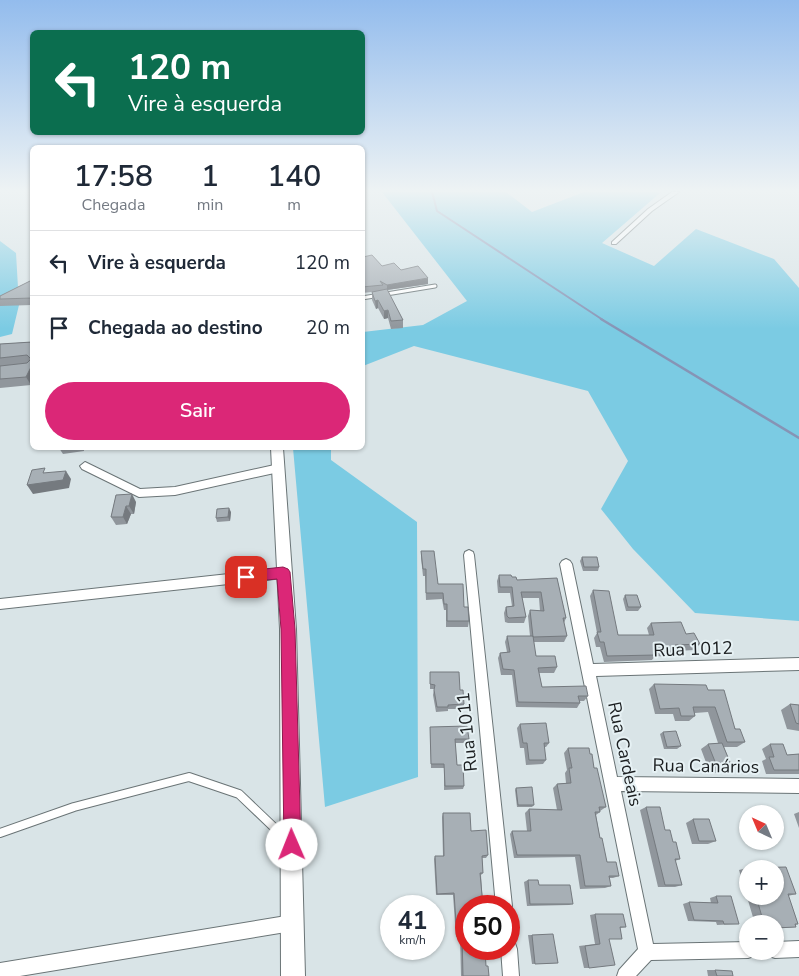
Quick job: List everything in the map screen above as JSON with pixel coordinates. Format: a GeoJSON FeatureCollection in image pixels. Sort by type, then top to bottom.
{"type":"FeatureCollection","features":[{"type":"Feature","properties":{"kind":"main road"},"geometry":{"type":"LineString","coordinates":[[277,450],[283,572],[288,629],[293,976]]}},
{"type":"Feature","properties":{"kind":"street"},"geometry":{"type":"LineString","coordinates":[[614,243],[620,238]]}},
{"type":"Feature","properties":{"kind":"street"},"geometry":{"type":"LineString","coordinates":[[85,466],[139,493],[175,491],[279,468]]}},
{"type":"Feature","properties":{"kind":"street","name":"Rua 1011"},"geometry":{"type":"LineString","coordinates":[[469,555],[503,895]]}},
{"type":"Feature","properties":{"kind":"street","name":"Rua Cardeais"},"geometry":{"type":"LineString","coordinates":[[566,564],[647,952]]}},
{"type":"Feature","properties":{"kind":"street"},"geometry":{"type":"LineString","coordinates":[[0,604],[283,572]]}},
{"type":"Feature","properties":{"kind":"street","name":"Rua 1012"},"geometry":{"type":"LineString","coordinates":[[588,670],[799,664]]}},
{"type":"Feature","properties":{"kind":"street","name":"Rua Canários"},"geometry":{"type":"LineString","coordinates":[[612,784],[799,786]]}},
{"type":"Feature","properties":{"kind":"street"},"geometry":{"type":"LineString","coordinates":[[0,971],[292,923]]}},
{"type":"Feature","properties":{"kind":"street"},"geometry":{"type":"LineString","coordinates":[[784,950],[799,949]]}},
{"type":"Feature","properties":{"kind":"street"},"geometry":{"type":"LineString","coordinates":[[625,976],[647,952],[739,950]]}},
{"type":"Feature","properties":{"kind":"street"},"geometry":{"type":"LineString","coordinates":[[510,960],[511,976]]}},
{"type":"Feature","properties":{"kind":"lane"},"geometry":{"type":"LineString","coordinates":[[365,298],[436,286]]}},
{"type":"Feature","properties":{"kind":"lane"},"geometry":{"type":"LineString","coordinates":[[0,833],[74,808],[189,777],[238,794],[292,845]]}},
{"type":"Feature","properties":{"kind":"shaded area"},"geometry":{"type":"Polygon","coordinates":[[[418,238],[608,238],[602,243],[654,266],[686,238],[718,238],[774,259],[799,288],[799,621],[695,613],[633,549],[601,509],[628,461],[588,391],[414,346],[365,365],[365,332],[423,325],[467,301],[418,238]]]}},
{"type":"Feature","properties":{"kind":"shaded area"},"geometry":{"type":"Polygon","coordinates":[[[0,241],[16,253],[19,305],[12,334],[0,337],[0,241]]]}},
{"type":"Feature","properties":{"kind":"shaded area"},"geometry":{"type":"Polygon","coordinates":[[[293,450],[331,450],[331,460],[417,522],[418,777],[325,807],[293,450]]]}},
{"type":"Feature","properties":{"kind":"building"},"geometry":{"type":"Polygon","coordinates":[[[372,255],[382,266],[394,263],[401,270],[418,266],[428,278],[387,285],[380,281],[383,285],[365,287],[365,257],[372,255]]]}},
{"type":"Feature","properties":{"kind":"building"},"geometry":{"type":"Polygon","coordinates":[[[30,281],[30,298],[0,299],[0,296],[30,281]]]}},
{"type":"Feature","properties":{"kind":"building"},"geometry":{"type":"Polygon","coordinates":[[[387,289],[403,320],[391,321],[388,310],[384,311],[378,300],[375,301],[372,292],[387,289]]]}},
{"type":"Feature","properties":{"kind":"building"},"geometry":{"type":"Polygon","coordinates":[[[30,342],[30,358],[27,355],[0,358],[0,344],[30,342]]]}},
{"type":"Feature","properties":{"kind":"building"},"geometry":{"type":"Polygon","coordinates":[[[30,360],[30,369],[26,377],[0,379],[0,366],[27,363],[30,360]]]}},
{"type":"Feature","properties":{"kind":"building"},"geometry":{"type":"Polygon","coordinates":[[[45,468],[43,473],[66,471],[63,480],[27,485],[32,470],[45,468]]]}},
{"type":"Feature","properties":{"kind":"building"},"geometry":{"type":"Polygon","coordinates":[[[132,494],[129,506],[126,506],[123,517],[111,517],[116,495],[132,494]]]}},
{"type":"Feature","properties":{"kind":"building"},"geometry":{"type":"Polygon","coordinates":[[[229,508],[228,517],[216,518],[217,509],[229,508]]]}},
{"type":"Feature","properties":{"kind":"building"},"geometry":{"type":"Polygon","coordinates":[[[421,551],[434,551],[438,584],[463,584],[464,607],[468,607],[469,621],[447,621],[447,604],[444,604],[443,593],[426,593],[426,569],[423,569],[421,551]]]}},
{"type":"Feature","properties":{"kind":"building"},"geometry":{"type":"Polygon","coordinates":[[[582,557],[597,557],[599,567],[584,567],[582,557]]]}},
{"type":"Feature","properties":{"kind":"building"},"geometry":{"type":"Polygon","coordinates":[[[499,575],[511,575],[516,577],[517,580],[557,578],[566,618],[563,618],[567,636],[533,637],[530,610],[544,611],[541,592],[521,592],[526,617],[509,618],[506,607],[514,606],[512,587],[500,587],[499,575]]]}},
{"type":"Feature","properties":{"kind":"building"},"geometry":{"type":"Polygon","coordinates":[[[593,590],[609,591],[618,635],[654,635],[651,623],[681,622],[686,634],[694,633],[700,644],[675,645],[677,651],[655,651],[656,655],[607,656],[604,642],[600,642],[597,632],[601,632],[593,590]]]}},
{"type":"Feature","properties":{"kind":"building"},"geometry":{"type":"Polygon","coordinates":[[[625,595],[637,595],[641,607],[628,607],[625,595]]]}},
{"type":"Feature","properties":{"kind":"building"},"geometry":{"type":"Polygon","coordinates":[[[507,636],[533,636],[536,656],[555,656],[557,667],[538,668],[542,687],[586,686],[588,696],[578,696],[580,703],[518,702],[514,670],[503,669],[500,653],[510,652],[507,636]]]}},
{"type":"Feature","properties":{"kind":"building"},"geometry":{"type":"Polygon","coordinates":[[[430,672],[459,672],[460,690],[463,690],[464,704],[437,707],[435,685],[430,684],[430,672]]]}},
{"type":"Feature","properties":{"kind":"building"},"geometry":{"type":"Polygon","coordinates":[[[654,684],[706,685],[708,690],[724,690],[735,729],[740,729],[745,742],[727,742],[715,707],[693,707],[695,716],[681,716],[679,708],[660,709],[654,684]]]}},
{"type":"Feature","properties":{"kind":"building"},"geometry":{"type":"Polygon","coordinates":[[[790,704],[799,705],[799,724],[796,723],[790,704]]]}},
{"type":"Feature","properties":{"kind":"building"},"geometry":{"type":"Polygon","coordinates":[[[546,723],[549,743],[544,743],[546,760],[529,760],[527,743],[523,743],[520,724],[546,723]]]}},
{"type":"Feature","properties":{"kind":"building"},"geometry":{"type":"Polygon","coordinates":[[[467,726],[469,739],[455,739],[457,765],[463,765],[464,786],[445,786],[444,764],[431,764],[430,727],[467,726]]]}},
{"type":"Feature","properties":{"kind":"building"},"geometry":{"type":"Polygon","coordinates":[[[676,731],[681,746],[667,747],[663,732],[676,731]]]}},
{"type":"Feature","properties":{"kind":"building"},"geometry":{"type":"Polygon","coordinates":[[[722,743],[732,767],[718,769],[708,744],[722,743]]]}},
{"type":"Feature","properties":{"kind":"building"},"geometry":{"type":"Polygon","coordinates":[[[770,744],[783,744],[787,755],[799,754],[799,770],[774,770],[769,757],[774,757],[770,744]]]}},
{"type":"Feature","properties":{"kind":"building"},"geometry":{"type":"Polygon","coordinates":[[[568,748],[589,748],[594,768],[597,768],[606,807],[599,807],[600,812],[595,812],[600,838],[602,838],[607,862],[616,862],[619,876],[609,876],[611,886],[585,886],[580,855],[517,855],[512,831],[531,831],[529,809],[562,810],[557,784],[571,783],[569,768],[572,768],[568,748]]]}},
{"type":"Feature","properties":{"kind":"building"},"geometry":{"type":"Polygon","coordinates":[[[532,787],[534,805],[518,805],[516,788],[532,787]]]}},
{"type":"Feature","properties":{"kind":"building"},"geometry":{"type":"Polygon","coordinates":[[[646,807],[660,807],[665,830],[670,830],[673,842],[676,842],[680,859],[675,859],[682,885],[665,885],[646,807]]]}},
{"type":"Feature","properties":{"kind":"building"},"geometry":{"type":"Polygon","coordinates":[[[443,813],[470,813],[471,831],[486,830],[488,855],[482,856],[483,873],[480,873],[482,895],[455,895],[455,907],[454,893],[437,894],[435,856],[444,856],[443,813]]]}},
{"type":"Feature","properties":{"kind":"building"},"geometry":{"type":"Polygon","coordinates":[[[693,819],[709,819],[716,841],[699,841],[693,819]]]}},
{"type":"Feature","properties":{"kind":"building"},"geometry":{"type":"Polygon","coordinates":[[[784,867],[786,867],[796,894],[788,894],[798,924],[795,924],[796,927],[784,928],[784,915],[761,915],[759,905],[784,905],[784,867]]]}},
{"type":"Feature","properties":{"kind":"building"},"geometry":{"type":"Polygon","coordinates":[[[528,880],[538,880],[539,885],[570,885],[573,904],[530,904],[528,880]]]}},
{"type":"Feature","properties":{"kind":"building"},"geometry":{"type":"Polygon","coordinates":[[[716,896],[731,896],[739,924],[724,924],[723,921],[694,920],[689,902],[718,903],[716,896]]]}},
{"type":"Feature","properties":{"kind":"building"},"geometry":{"type":"Polygon","coordinates":[[[595,914],[623,914],[626,927],[620,927],[622,939],[609,939],[615,965],[589,968],[585,946],[600,944],[595,914]]]}},
{"type":"Feature","properties":{"kind":"building"},"geometry":{"type":"Polygon","coordinates":[[[553,934],[558,963],[535,964],[532,935],[553,934]]]}},
{"type":"Feature","properties":{"kind":"building"},"geometry":{"type":"Polygon","coordinates":[[[463,960],[486,960],[489,976],[463,976],[463,960]]]}},
{"type":"Feature","properties":{"kind":"building"},"geometry":{"type":"Polygon","coordinates":[[[715,970],[732,971],[733,976],[717,976],[715,970]]]}},
{"type":"Feature","properties":{"kind":"waterway"},"geometry":{"type":"LineString","coordinates":[[477,238],[603,320]]}},
{"type":"Feature","properties":{"kind":"waterway"},"geometry":{"type":"LineString","coordinates":[[601,319],[799,438]]}},
{"type":"Feature","properties":{"kind":"route"},"geometry":{"type":"LineString","coordinates":[[246,577],[283,572],[288,629],[292,845]]}}]}
